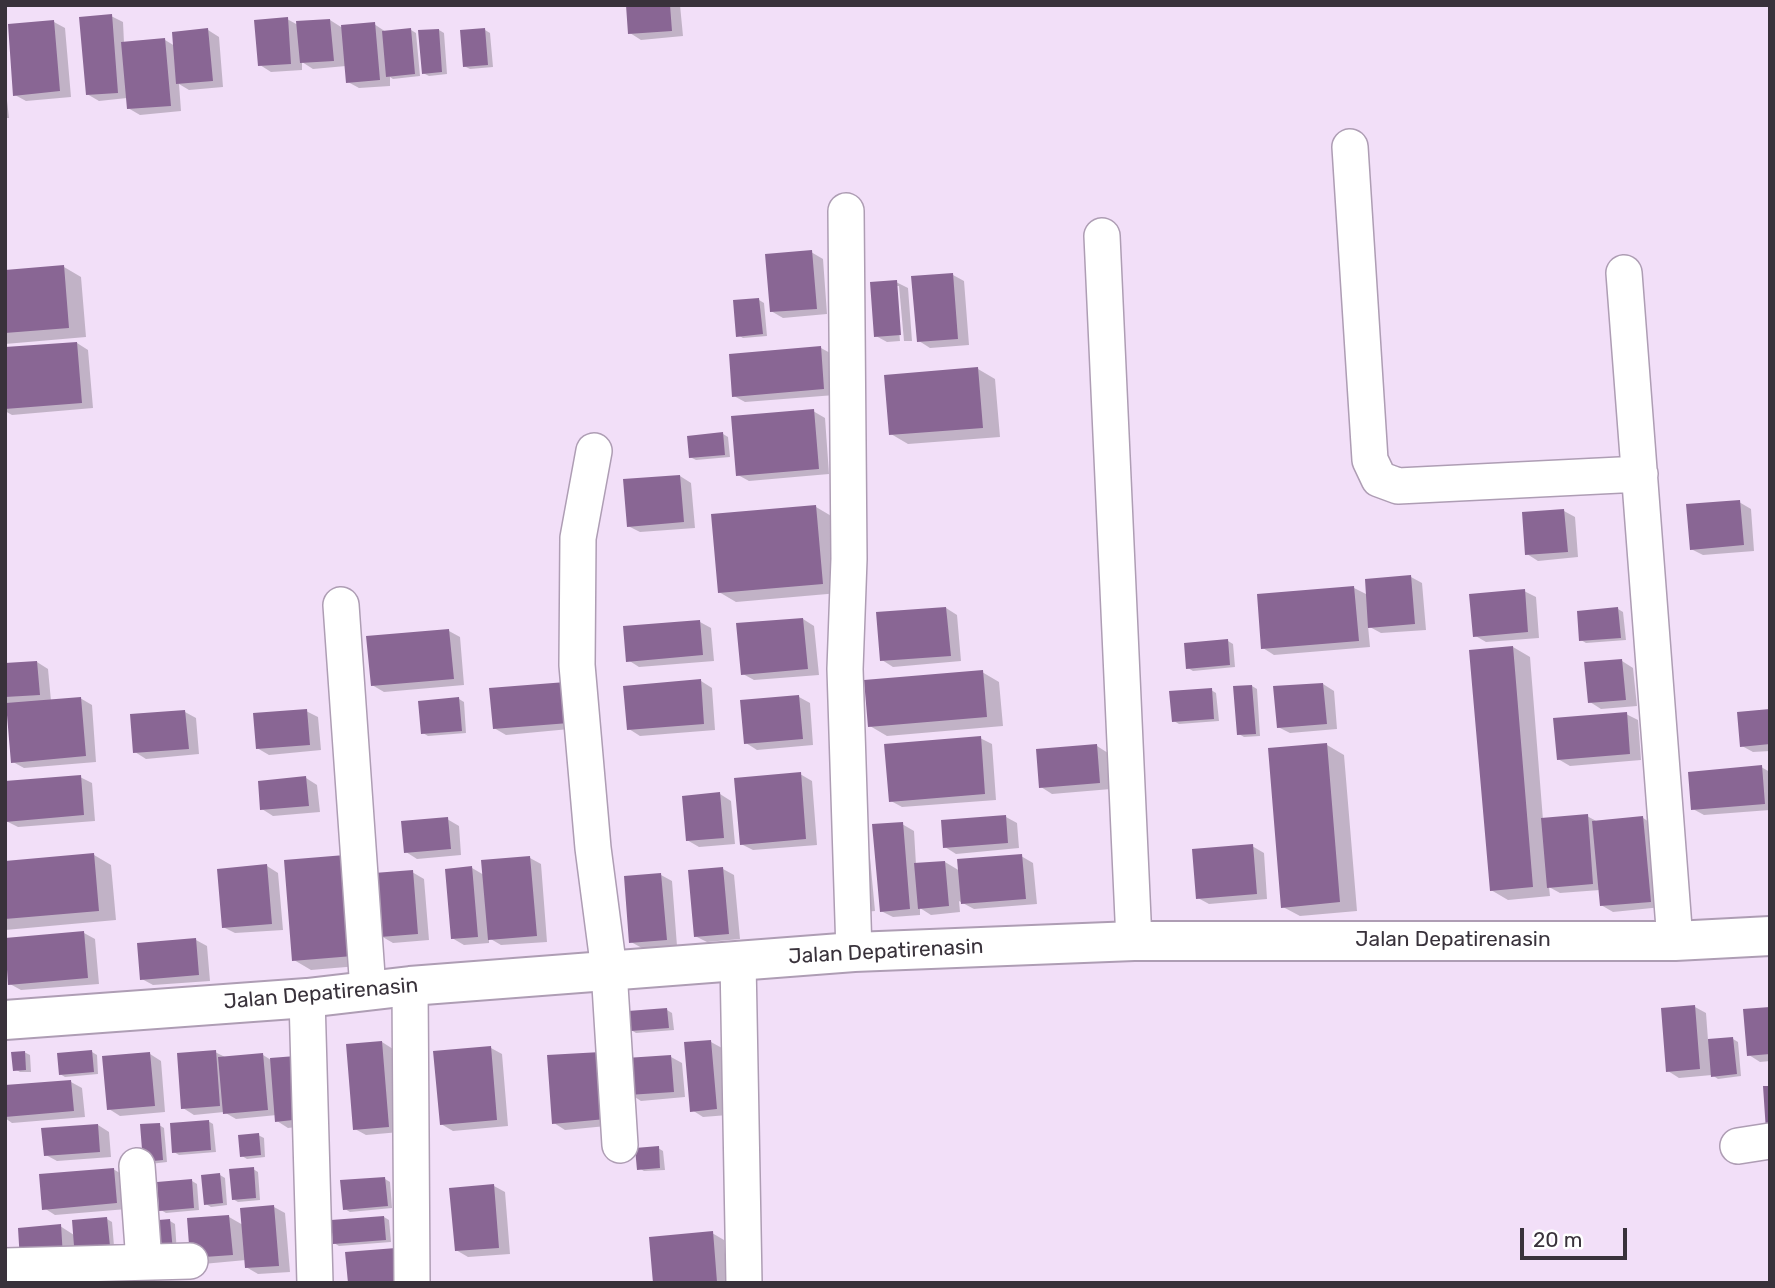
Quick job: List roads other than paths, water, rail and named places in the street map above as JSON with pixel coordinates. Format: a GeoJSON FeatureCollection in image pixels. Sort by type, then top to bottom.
{"type":"FeatureCollection","features":[{"type":"Feature","properties":{"kind":"street"},"geometry":{"type":"LineString","coordinates":[[1350,147],[1370,460],[1379,479],[1398,486],[1640,474]]}},
{"type":"Feature","properties":{"kind":"street"},"geometry":{"type":"LineString","coordinates":[[846,211],[849,559],[845,669],[854,952]]}},
{"type":"Feature","properties":{"kind":"street"},"geometry":{"type":"LineString","coordinates":[[1102,236],[1134,941]]}},
{"type":"Feature","properties":{"kind":"street"},"geometry":{"type":"LineString","coordinates":[[1624,273],[1675,941]]}},
{"type":"Feature","properties":{"kind":"street"},"geometry":{"type":"LineString","coordinates":[[594,451],[578,538],[577,665],[593,848],[609,970],[620,1144]]}},
{"type":"Feature","properties":{"kind":"street"},"geometry":{"type":"LineString","coordinates":[[341,605],[368,990]]}},
{"type":"Feature","properties":{"kind":"street","name":"Jalan Depatirenasin"},"geometry":{"type":"LineString","coordinates":[[5,1020],[307,998],[410,986],[854,952],[1134,941],[1675,941],[1770,936]]}},
{"type":"Feature","properties":{"kind":"street"},"geometry":{"type":"LineString","coordinates":[[738,961],[744,1283]]}},
{"type":"Feature","properties":{"kind":"street"},"geometry":{"type":"LineString","coordinates":[[410,986],[412,1283]]}},
{"type":"Feature","properties":{"kind":"street"},"geometry":{"type":"LineString","coordinates":[[307,998],[315,1283]]}},
{"type":"Feature","properties":{"kind":"street"},"geometry":{"type":"LineString","coordinates":[[137,1166],[144,1262]]}},
{"type":"Feature","properties":{"kind":"street"},"geometry":{"type":"LineString","coordinates":[[5,1266],[190,1261]]}}]}
